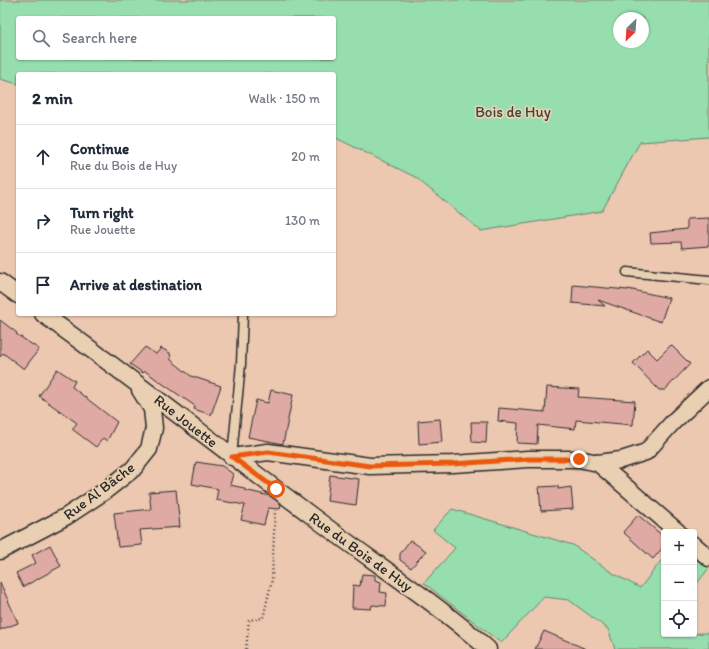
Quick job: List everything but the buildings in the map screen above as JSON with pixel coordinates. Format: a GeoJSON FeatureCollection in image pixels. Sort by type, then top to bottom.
{"type":"FeatureCollection","features":[{"type":"Feature","properties":{"kind":"street"},"geometry":{"type":"LineString","coordinates":[[0,282],[16,294]]}},
{"type":"Feature","properties":{"kind":"street","name":"Rue Jouette"},"geometry":{"type":"LineString","coordinates":[[46,316],[134,380],[232,457],[268,452],[370,466],[453,464],[528,459],[579,459],[598,463],[621,460],[646,452],[673,422],[709,388]]}},
{"type":"Feature","properties":{"kind":"street","name":"Rue Al Bâche"},"geometry":{"type":"LineString","coordinates":[[0,551],[67,516],[105,491],[133,469],[149,449],[154,428],[152,409],[134,380]]}},
{"type":"Feature","properties":{"kind":"street","name":"Rue du Bois de Huy"},"geometry":{"type":"LineString","coordinates":[[232,457],[464,628],[488,649]]}},
{"type":"Feature","properties":{"kind":"street","name":"Rue Jouette"},"geometry":{"type":"LineString","coordinates":[[598,463],[675,529]]}},
{"type":"Feature","properties":{"kind":"street"},"geometry":{"type":"LineString","coordinates":[[697,548],[709,558]]}},
{"type":"Feature","properties":{"kind":"lane"},"geometry":{"type":"LineString","coordinates":[[627,272],[709,280]]}},
{"type":"Feature","properties":{"kind":"lane"},"geometry":{"type":"LineString","coordinates":[[232,457],[244,316]]}},
{"type":"Feature","properties":{"kind":"path"},"geometry":{"type":"LineString","coordinates":[[246,649],[249,620],[263,618],[272,580],[276,489]]}},
{"type":"Feature","properties":{"kind":"green space","name":"Bois de Huy"},"geometry":{"type":"Polygon","coordinates":[[[0,0],[709,0],[709,137],[640,142],[602,211],[481,231],[415,177],[336,138],[336,72],[16,72],[16,83],[0,79],[0,0]]]}},
{"type":"Feature","properties":{"kind":"green space"},"geometry":{"type":"Polygon","coordinates":[[[452,509],[573,545],[611,572],[640,588],[661,561],[661,637],[697,637],[697,633],[709,633],[709,649],[615,649],[608,629],[569,600],[544,597],[501,643],[424,583],[455,548],[433,530],[452,509]]]}},
{"type":"Feature","properties":{"kind":"green space"},"geometry":{"type":"Polygon","coordinates":[[[697,559],[709,568],[697,583],[697,559]]]}},
{"type":"Feature","properties":{"kind":"route"},"geometry":{"type":"LineString","coordinates":[[276,489],[232,457],[268,452],[370,466],[453,464],[528,459],[579,459]]}}]}
